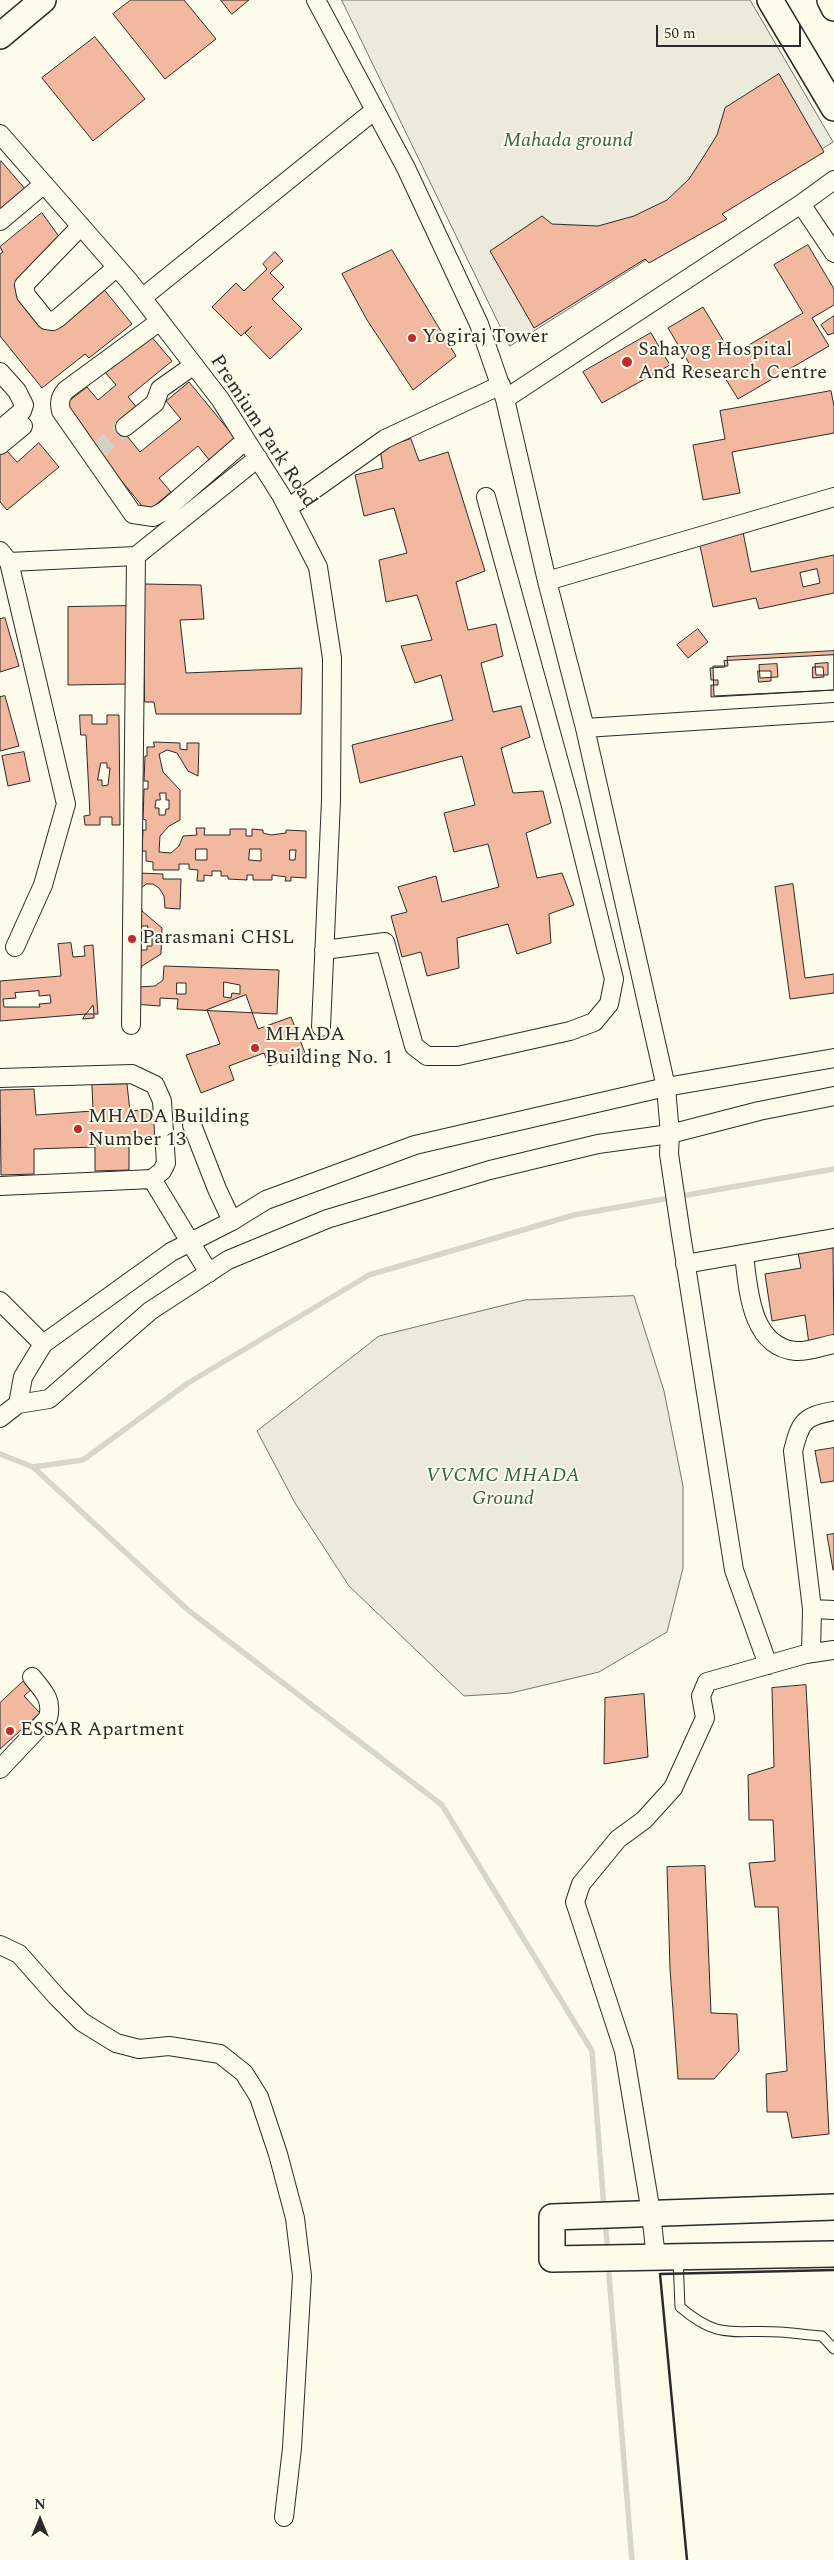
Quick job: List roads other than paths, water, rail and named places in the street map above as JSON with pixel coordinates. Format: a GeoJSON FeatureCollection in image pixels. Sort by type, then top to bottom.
{"type":"FeatureCollection","features":[{"type":"Feature","properties":{"kind":"street"},"geometry":{"type":"LineString","coordinates":[[0,36],[42,0]]}},
{"type":"Feature","properties":{"kind":"street"},"geometry":{"type":"LineString","coordinates":[[316,0],[406,168],[475,315],[503,392],[547,581],[585,728],[666,1087],[670,1134],[669,1154],[734,1570],[768,1665]]}},
{"type":"Feature","properties":{"kind":"street"},"geometry":{"type":"LineString","coordinates":[[770,0],[834,108]]}},
{"type":"Feature","properties":{"kind":"street"},"geometry":{"type":"LineString","coordinates":[[830,0],[834,8]]}},
{"type":"Feature","properties":{"kind":"street"},"geometry":{"type":"LineString","coordinates":[[142,298],[375,110]]}},
{"type":"Feature","properties":{"kind":"street","name":"Premium Park Road"},"geometry":{"type":"LineString","coordinates":[[0,134],[142,298],[155,325],[191,367],[244,442],[258,458],[288,508],[318,567],[332,658],[331,800],[321,1027]]}},
{"type":"Feature","properties":{"kind":"street"},"geometry":{"type":"LineString","coordinates":[[288,508],[385,439],[503,392],[801,204],[834,180]]}},
{"type":"Feature","properties":{"kind":"street"},"geometry":{"type":"LineString","coordinates":[[0,221],[44,184]]}},
{"type":"Feature","properties":{"kind":"street"},"geometry":{"type":"LineString","coordinates":[[801,204],[834,253]]}},
{"type":"Feature","properties":{"kind":"street"},"geometry":{"type":"LineString","coordinates":[[81,226],[24,285],[26,295],[46,320],[53,321],[58,318],[117,267]]}},
{"type":"Feature","properties":{"kind":"street"},"geometry":{"type":"LineString","coordinates":[[155,325],[61,396],[61,412],[94,453],[133,514],[152,517],[164,511],[244,442]]}},
{"type":"Feature","properties":{"kind":"street"},"geometry":{"type":"LineString","coordinates":[[125,428],[155,402],[160,389],[191,367]]}},
{"type":"Feature","properties":{"kind":"street"},"geometry":{"type":"LineString","coordinates":[[0,372],[18,391],[24,405],[22,411],[0,430]]}},
{"type":"Feature","properties":{"kind":"street"},"geometry":{"type":"LineString","coordinates":[[0,445],[27,422]]}},
{"type":"Feature","properties":{"kind":"street"},"geometry":{"type":"LineString","coordinates":[[15,947],[43,885],[66,804],[4,557],[136,556],[258,458]]}},
{"type":"Feature","properties":{"kind":"street"},"geometry":{"type":"LineString","coordinates":[[324,950],[385,942],[414,1046],[426,1056],[458,1056],[570,1031],[594,1022],[609,1004],[614,979],[570,802],[486,497]]}},
{"type":"Feature","properties":{"kind":"street"},"geometry":{"type":"LineString","coordinates":[[547,581],[834,497]]}},
{"type":"Feature","properties":{"kind":"street"},"geometry":{"type":"LineString","coordinates":[[131,1025],[136,556]]}},
{"type":"Feature","properties":{"kind":"street"},"geometry":{"type":"LineString","coordinates":[[585,728],[834,712]]}},
{"type":"Feature","properties":{"kind":"street"},"geometry":{"type":"LineString","coordinates":[[8,1412],[23,1377],[43,1344],[171,1252],[232,1221],[266,1200],[415,1145],[666,1087],[834,1058]]}},
{"type":"Feature","properties":{"kind":"street"},"geometry":{"type":"LineString","coordinates":[[0,1078],[132,1074],[155,1085],[162,1101],[166,1163],[162,1171],[152,1179],[0,1186]]}},
{"type":"Feature","properties":{"kind":"street"},"geometry":{"type":"LineString","coordinates":[[8,1412],[49,1399],[150,1311],[228,1260],[327,1219],[490,1170],[598,1144],[670,1134],[758,1111],[834,1096]]}},
{"type":"Feature","properties":{"kind":"street"},"geometry":{"type":"LineString","coordinates":[[192,1124],[216,1190],[232,1221]]}},
{"type":"Feature","properties":{"kind":"street"},"geometry":{"type":"LineString","coordinates":[[152,1179],[209,1273]]}},
{"type":"Feature","properties":{"kind":"street"},"geometry":{"type":"LineString","coordinates":[[685,1264],[834,1238]]}},
{"type":"Feature","properties":{"kind":"street"},"geometry":{"type":"LineString","coordinates":[[744,1254],[751,1306],[756,1321],[767,1335],[781,1347],[797,1351],[834,1344]]}},
{"type":"Feature","properties":{"kind":"street"},"geometry":{"type":"LineString","coordinates":[[0,1301],[43,1344]]}},
{"type":"Feature","properties":{"kind":"street"},"geometry":{"type":"LineString","coordinates":[[811,1653],[812,1609],[792,1451],[800,1426],[817,1414],[834,1411]]}},
{"type":"Feature","properties":{"kind":"street"},"geometry":{"type":"LineString","coordinates":[[812,1609],[834,1610]]}},
{"type":"Feature","properties":{"kind":"street"},"geometry":{"type":"LineString","coordinates":[[667,2258],[651,2214],[624,2051],[575,1902],[581,1884],[618,1840],[644,1820],[673,1788],[705,1718],[701,1696],[707,1682],[811,1653],[834,1650]]}},
{"type":"Feature","properties":{"kind":"street"},"geometry":{"type":"LineString","coordinates":[[0,1769],[48,1718],[51,1708],[48,1696],[32,1677]]}},
{"type":"Feature","properties":{"kind":"street"},"geometry":{"type":"LineString","coordinates":[[0,1945],[19,1954],[82,2022],[116,2043],[138,2049],[169,2046],[220,2054],[244,2073],[259,2097],[278,2154],[295,2218],[302,2276],[292,2438],[284,2517]]}},
{"type":"Feature","properties":{"kind":"street"},"geometry":{"type":"LineString","coordinates":[[834,2207],[552,2217],[552,2259],[834,2254]]}},
{"type":"Feature","properties":{"kind":"lane"},"geometry":{"type":"LineString","coordinates":[[667,2258],[680,2306],[699,2323],[732,2334],[779,2332],[822,2336],[834,2349]]}},
{"type":"Feature","properties":{"kind":"waterway"},"geometry":{"type":"LineString","coordinates":[[0,1454],[33,1467],[83,1460],[188,1383],[369,1275],[574,1215],[834,1169]]}},
{"type":"Feature","properties":{"kind":"waterway"},"geometry":{"type":"LineString","coordinates":[[33,1467],[188,1610],[442,1805],[592,2051],[604,2209]]}},
{"type":"Feature","properties":{"kind":"waterway"},"geometry":{"type":"LineString","coordinates":[[605,2221],[608,2252]]}},
{"type":"Feature","properties":{"kind":"waterway"},"geometry":{"type":"LineString","coordinates":[[608,2263],[632,2560]]}},
{"type":"Feature","properties":{"kind":"tunnel"},"geometry":{"type":"LineString","coordinates":[[96,452],[125,427]]}},
{"type":"Feature","properties":{"kind":"place","name":"Yogiraj Tower"},"geometry":{"type":"Point","coordinates":[412,338]}},
{"type":"Feature","properties":{"kind":"place","name":"Sahayog Hospital And Research Centre"},"geometry":{"type":"Point","coordinates":[627,362]}},
{"type":"Feature","properties":{"kind":"place","name":"Parasmani CHSL"},"geometry":{"type":"Point","coordinates":[132,939]}},
{"type":"Feature","properties":{"kind":"place","name":"MHADA Building No. 1"},"geometry":{"type":"Point","coordinates":[255,1048]}},
{"type":"Feature","properties":{"kind":"place","name":"MHADA Building Number 13"},"geometry":{"type":"Point","coordinates":[78,1129]}},
{"type":"Feature","properties":{"kind":"place","name":"ESSAR Apartment"},"geometry":{"type":"Point","coordinates":[10,1731]}},
{"type":"Feature","properties":{"kind":"park label","name":"Mahada ground"},"geometry":{"type":"Point","coordinates":[568,142]}},
{"type":"Feature","properties":{"kind":"park label","name":"VVCMC MHADA Ground"},"geometry":{"type":"Point","coordinates":[503,1488]}}]}
